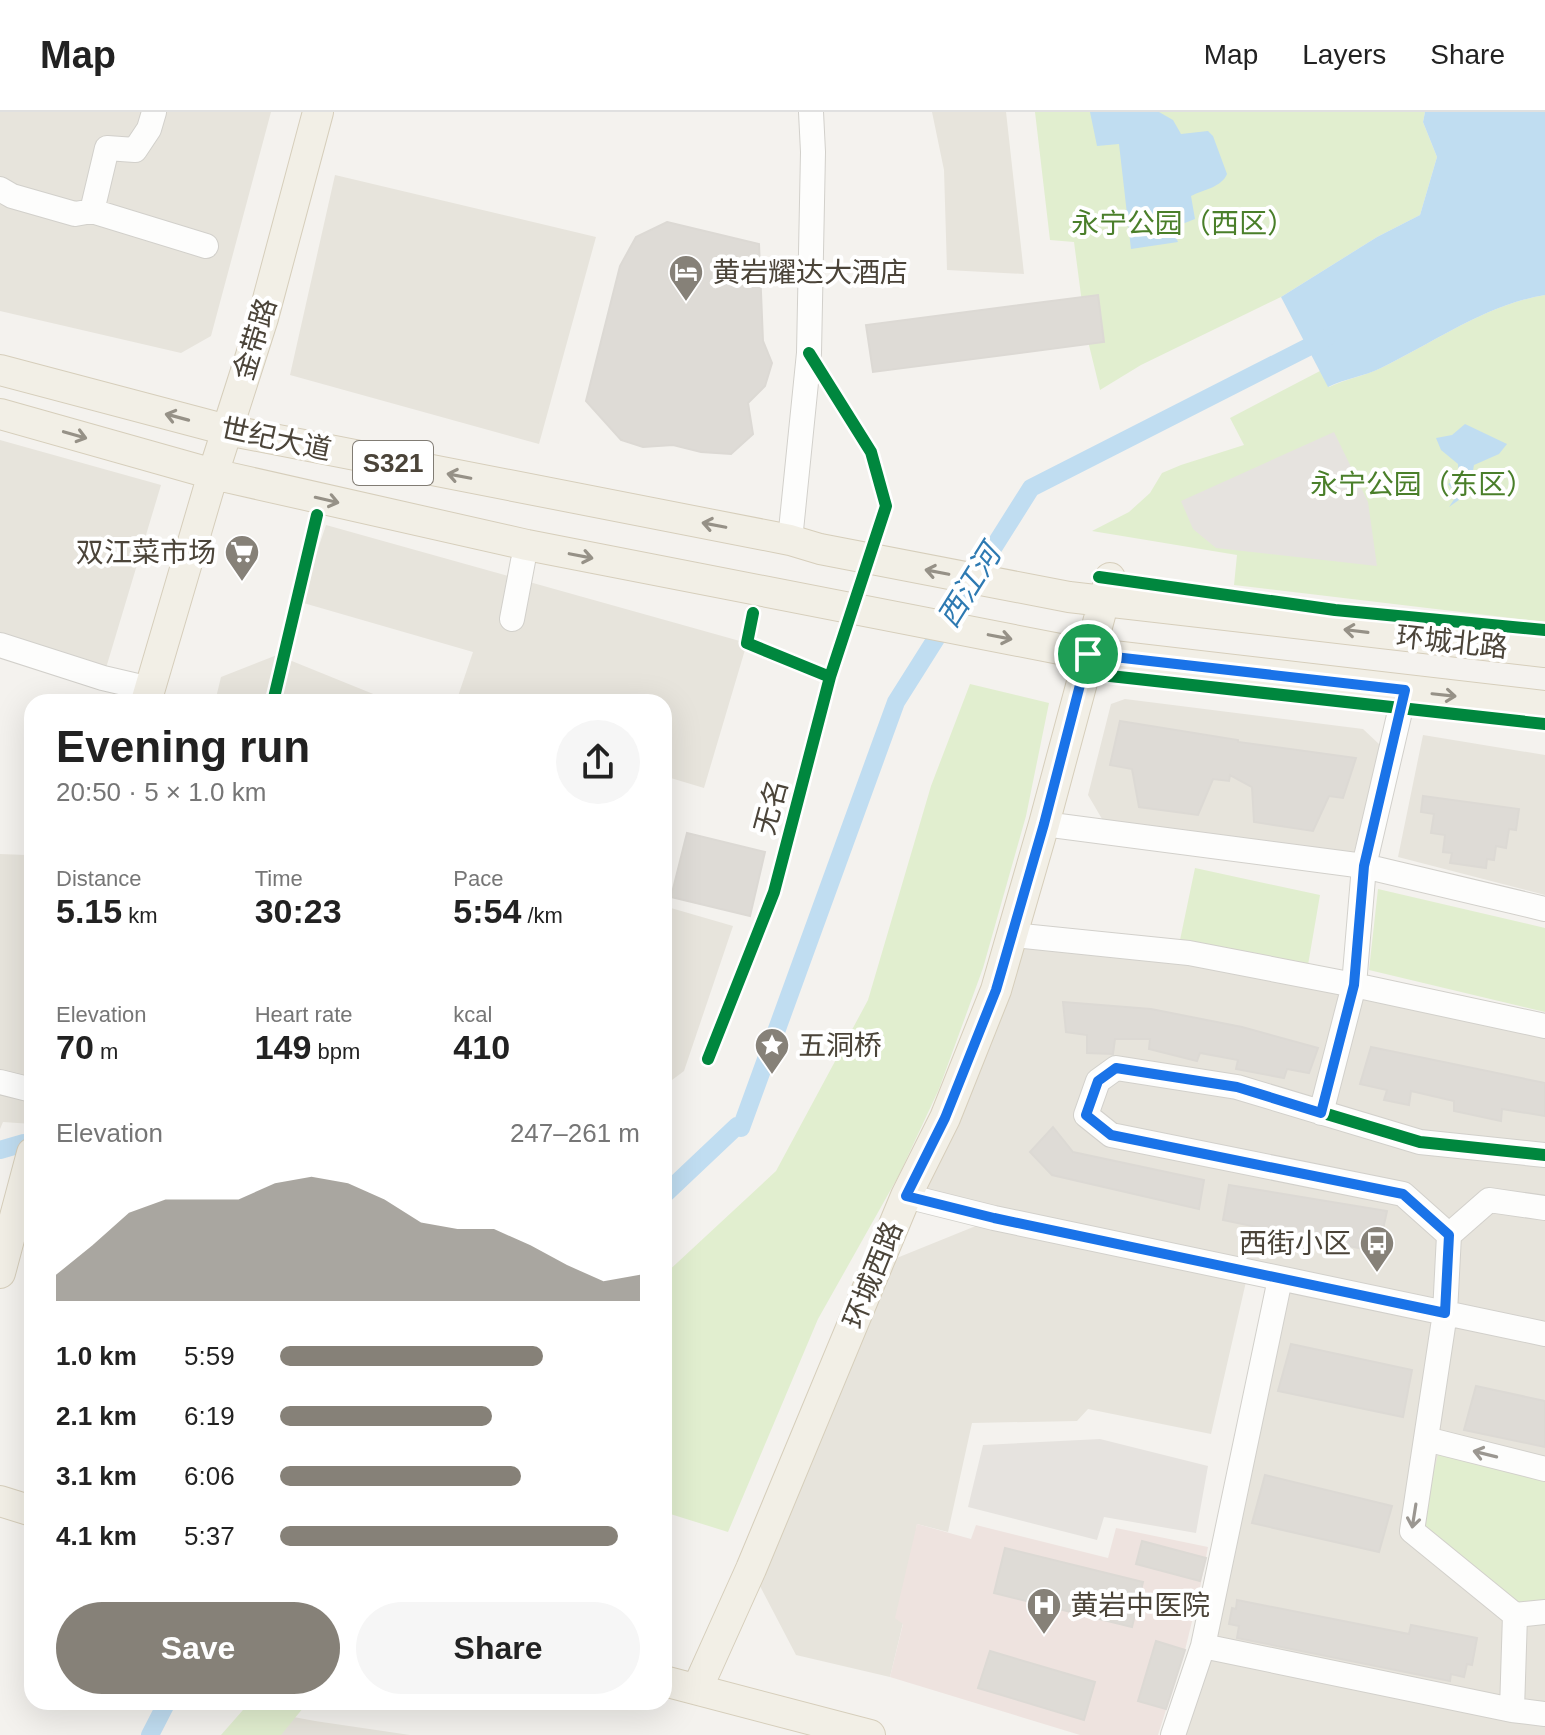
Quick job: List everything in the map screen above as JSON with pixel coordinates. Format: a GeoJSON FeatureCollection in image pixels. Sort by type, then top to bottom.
{"type":"FeatureCollection","features":[{"type":"Feature","properties":{"kind":"main road","name":"金带路"},"geometry":{"type":"LineString","coordinates":[[148,694],[263,318],[318,112]]}},
{"type":"Feature","properties":{"kind":"main road","name":"世纪大道"},"geometry":{"type":"LineString","coordinates":[[0,370],[227,430],[790,540]]}},
{"type":"Feature","properties":{"kind":"main road","name":"世纪大道"},"geometry":{"type":"LineString","coordinates":[[0,414],[213,474],[527,545],[813,601]]}},
{"type":"Feature","properties":{"kind":"main road","name":"环城北路"},"geometry":{"type":"LineString","coordinates":[[790,540],[820,549],[1069,597],[1106,589],[1545,652]]}},
{"type":"Feature","properties":{"kind":"main road","name":"环城西路"},"geometry":{"type":"LineString","coordinates":[[697,1689],[751,1569],[906,1196],[945,1118],[996,990],[1106,589]]}},
{"type":"Feature","properties":{"kind":"main road","name":"环城北路"},"geometry":{"type":"LineString","coordinates":[[813,601],[1088,654],[1545,706]]}},
{"type":"Feature","properties":{"kind":"main road"},"geometry":{"type":"LineString","coordinates":[[0,1273],[24,1184]]}},
{"type":"Feature","properties":{"kind":"main road"},"geometry":{"type":"LineString","coordinates":[[0,1501],[24,1508]]}},
{"type":"Feature","properties":{"kind":"main road"},"geometry":{"type":"LineString","coordinates":[[672,1683],[870,1735]]}},
{"type":"Feature","properties":{"kind":"street"},"geometry":{"type":"LineString","coordinates":[[92,211],[107,148],[135,150],[149,129],[154,112]]}},
{"type":"Feature","properties":{"kind":"street"},"geometry":{"type":"LineString","coordinates":[[790,540],[809,353],[811,112]]}},
{"type":"Feature","properties":{"kind":"street"},"geometry":{"type":"LineString","coordinates":[[0,189],[12,196],[75,214],[92,211],[206,246]]}},
{"type":"Feature","properties":{"kind":"street"},"geometry":{"type":"LineString","coordinates":[[512,619],[523,561]]}},
{"type":"Feature","properties":{"kind":"street"},"geometry":{"type":"LineString","coordinates":[[0,645],[145,694]]}},
{"type":"Feature","properties":{"kind":"street"},"geometry":{"type":"LineString","coordinates":[[1321,1113],[1354,985],[1364,866],[1405,690]]}},
{"type":"Feature","properties":{"kind":"street"},"geometry":{"type":"LineString","coordinates":[[1044,824],[1364,866],[1545,909]]}},
{"type":"Feature","properties":{"kind":"street"},"geometry":{"type":"LineString","coordinates":[[1013,935],[1189,953],[1545,1026]]}},
{"type":"Feature","properties":{"kind":"street"},"geometry":{"type":"LineString","coordinates":[[1449,1235],[1403,1194],[1111,1135],[1086,1115],[1098,1081],[1116,1068],[1237,1087],[1420,1142],[1545,1155]]}},
{"type":"Feature","properties":{"kind":"street"},"geometry":{"type":"LineString","coordinates":[[0,1082],[24,1088]]}},
{"type":"Feature","properties":{"kind":"street"},"geometry":{"type":"LineString","coordinates":[[906,1196],[994,1218],[1545,1334]]}},
{"type":"Feature","properties":{"kind":"street"},"geometry":{"type":"LineString","coordinates":[[1545,1208],[1489,1200],[1449,1235],[1445,1313],[1412,1531],[1515,1615],[1545,1612]]}},
{"type":"Feature","properties":{"kind":"street"},"geometry":{"type":"LineString","coordinates":[[1173,1735],[1203,1646],[1280,1279]]}},
{"type":"Feature","properties":{"kind":"street"},"geometry":{"type":"LineString","coordinates":[[1426,1439],[1545,1469]]}},
{"type":"Feature","properties":{"kind":"street"},"geometry":{"type":"LineString","coordinates":[[1512,1710],[1515,1615]]}},
{"type":"Feature","properties":{"kind":"street"},"geometry":{"type":"LineString","coordinates":[[1203,1646],[1512,1710],[1545,1714]]}},
{"type":"Feature","properties":{"kind":"shaded area"},"geometry":{"type":"Polygon","coordinates":[[[0,112],[271,112],[211,336],[181,353],[0,311],[0,112]]]}},
{"type":"Feature","properties":{"kind":"shaded area"},"geometry":{"type":"Polygon","coordinates":[[[932,112],[1006,112],[1024,274],[947,270],[944,170],[932,112]]]}},
{"type":"Feature","properties":{"kind":"shaded area"},"geometry":{"type":"Polygon","coordinates":[[[335,175],[596,237],[539,444],[290,375],[335,175]]]}},
{"type":"Feature","properties":{"kind":"shaded area"},"geometry":{"type":"Polygon","coordinates":[[[1334,432],[1368,502],[1377,566],[1216,548],[1193,529],[1181,501],[1334,432]]]}},
{"type":"Feature","properties":{"kind":"shaded area"},"geometry":{"type":"Polygon","coordinates":[[[0,440],[161,485],[103,678],[0,645],[0,440]]]}},
{"type":"Feature","properties":{"kind":"shaded area"},"geometry":{"type":"Polygon","coordinates":[[[326,525],[747,643],[704,788],[672,778],[672,694],[459,694],[473,652],[300,602],[326,525]]]}},
{"type":"Feature","properties":{"kind":"shaded area"},"geometry":{"type":"Polygon","coordinates":[[[277,655],[373,694],[217,694],[221,677],[277,655]]]}},
{"type":"Feature","properties":{"kind":"shaded area"},"geometry":{"type":"Polygon","coordinates":[[[1125,699],[1363,729],[1380,745],[1353,857],[1105,824],[1088,795],[1111,704],[1125,699]]]}},
{"type":"Feature","properties":{"kind":"shaded area"},"geometry":{"type":"Polygon","coordinates":[[[1423,735],[1545,755],[1545,895],[1398,857],[1423,735]]]}},
{"type":"Feature","properties":{"kind":"shaded area"},"geometry":{"type":"Polygon","coordinates":[[[0,854],[24,855],[24,1123],[3,1122],[0,1129],[0,854]]]}},
{"type":"Feature","properties":{"kind":"shaded area"},"geometry":{"type":"Polygon","coordinates":[[[672,908],[733,926],[684,1071],[672,1080],[672,908]]]}},
{"type":"Feature","properties":{"kind":"shaded area"},"geometry":{"type":"Polygon","coordinates":[[[1013,935],[1545,1026],[1545,1714],[1203,1646],[1280,1279],[1248,1273],[1211,1434],[1088,1409],[1077,1421],[972,1423],[948,1532],[917,1524],[903,1623],[890,1677],[796,1655],[751,1569],[877,1266],[993,1219],[906,1196],[1013,935]]]}},
{"type":"Feature","properties":{"kind":"shaded area"},"geometry":{"type":"Polygon","coordinates":[[[1100,1439],[1208,1466],[1196,1533],[1104,1517],[1097,1540],[968,1507],[983,1445],[1100,1439]]]}},
{"type":"Feature","properties":{"kind":"shaded area","name":"黄岩中医院"},"geometry":{"type":"Polygon","coordinates":[[[917,1524],[971,1539],[976,1525],[1108,1558],[1116,1528],[1208,1547],[1185,1650],[1158,1735],[1080,1735],[890,1677],[903,1624],[895,1618],[917,1524]]]}},
{"type":"Feature","properties":{"kind":"shaded area"},"geometry":{"type":"Polygon","coordinates":[[[1207,1655],[1545,1724],[1545,1735],[1182,1735],[1207,1655]]]}},
{"type":"Feature","properties":{"kind":"shaded area"},"geometry":{"type":"Polygon","coordinates":[[[283,1715],[315,1721],[410,1735],[278,1735],[283,1715]]]}},
{"type":"Feature","properties":{"kind":"green space","name":"永宁公园（西区）"},"geometry":{"type":"Polygon","coordinates":[[[1035,112],[1425,112],[1423,122],[1437,157],[1420,215],[1377,237],[1281,297],[1141,365],[1100,390],[1086,333],[1074,242],[1050,240],[1035,112]]]}},
{"type":"Feature","properties":{"kind":"green space","name":"永宁公园（东区）"},"geometry":{"type":"Polygon","coordinates":[[[1545,295],[1545,622],[1234,585],[1237,555],[1092,531],[1129,512],[1150,493],[1162,473],[1244,445],[1230,418],[1320,371],[1329,387],[1381,368],[1502,307],[1545,295]]]}},
{"type":"Feature","properties":{"kind":"green space"},"geometry":{"type":"Polygon","coordinates":[[[970,684],[1049,703],[1026,816],[983,968],[939,1089],[899,1175],[818,1319],[728,1532],[672,1514],[672,1268],[776,1171],[868,1000],[931,786],[970,684]]]}},
{"type":"Feature","properties":{"kind":"green space"},"geometry":{"type":"Polygon","coordinates":[[[1195,868],[1320,895],[1308,965],[1180,940],[1195,868]]]}},
{"type":"Feature","properties":{"kind":"green space"},"geometry":{"type":"Polygon","coordinates":[[[1378,889],[1545,928],[1545,1012],[1369,970],[1378,889]]]}},
{"type":"Feature","properties":{"kind":"green space"},"geometry":{"type":"Polygon","coordinates":[[[1439,1451],[1545,1482],[1545,1599],[1519,1604],[1420,1528],[1439,1451]]]}},
{"type":"Feature","properties":{"kind":"green space"},"geometry":{"type":"Polygon","coordinates":[[[243,1710],[301,1710],[281,1735],[221,1735],[243,1710]]]}},
{"type":"Feature","properties":{"kind":"water"},"geometry":{"type":"Polygon","coordinates":[[[1090,112],[1159,112],[1173,120],[1181,134],[1208,131],[1213,136],[1227,174],[1217,185],[1191,196],[1195,219],[1172,228],[1178,242],[1131,249],[1119,144],[1097,146],[1090,112]]]}},
{"type":"Feature","properties":{"kind":"water"},"geometry":{"type":"Polygon","coordinates":[[[1425,112],[1545,112],[1545,295],[1502,307],[1368,374],[1328,387],[1281,297],[1377,237],[1420,215],[1437,157],[1423,122],[1425,112]]]}},
{"type":"Feature","properties":{"kind":"water"},"geometry":{"type":"Polygon","coordinates":[[[1465,424],[1507,444],[1499,454],[1474,465],[1471,482],[1461,487],[1463,497],[1449,507],[1457,495],[1448,484],[1459,477],[1458,464],[1441,450],[1436,438],[1452,435],[1465,424]]]}},
{"type":"Feature","properties":{"kind":"building","name":"黄岩耀达大酒店"},"geometry":{"type":"Polygon","coordinates":[[[667,222],[759,244],[763,341],[772,363],[765,386],[748,403],[753,434],[731,454],[701,452],[673,445],[643,447],[621,440],[586,401],[620,266],[636,237],[667,222]]]}},
{"type":"Feature","properties":{"kind":"building"},"geometry":{"type":"Polygon","coordinates":[[[1098,295],[1104,342],[873,372],[866,325],[1098,295]]]}},
{"type":"Feature","properties":{"kind":"building"},"geometry":{"type":"Polygon","coordinates":[[[1120,721],[1238,742],[1356,758],[1343,798],[1329,796],[1313,831],[1254,822],[1252,787],[1230,775],[1229,781],[1213,779],[1198,815],[1139,807],[1132,769],[1110,765],[1120,721]]]}},
{"type":"Feature","properties":{"kind":"building"},"geometry":{"type":"Polygon","coordinates":[[[1423,796],[1519,809],[1516,830],[1509,829],[1506,848],[1496,846],[1494,860],[1487,859],[1486,868],[1450,863],[1452,853],[1443,852],[1445,835],[1431,833],[1434,814],[1421,812],[1423,796]]]}},
{"type":"Feature","properties":{"kind":"building"},"geometry":{"type":"Polygon","coordinates":[[[687,833],[765,852],[750,916],[672,897],[687,833]]]}},
{"type":"Feature","properties":{"kind":"building"},"geometry":{"type":"Polygon","coordinates":[[[1063,1002],[1151,1009],[1242,1027],[1318,1048],[1309,1073],[1287,1069],[1284,1078],[1236,1069],[1238,1060],[1200,1053],[1197,1061],[1149,1049],[1150,1039],[1115,1039],[1113,1054],[1087,1053],[1087,1035],[1066,1032],[1063,1002]]]}},
{"type":"Feature","properties":{"kind":"building"},"geometry":{"type":"Polygon","coordinates":[[[1371,1047],[1545,1083],[1545,1116],[1502,1109],[1501,1121],[1454,1111],[1454,1101],[1411,1091],[1409,1105],[1384,1100],[1387,1090],[1360,1084],[1371,1047]]]}},
{"type":"Feature","properties":{"kind":"building"},"geometry":{"type":"Polygon","coordinates":[[[1053,1127],[1073,1152],[1204,1180],[1199,1209],[1052,1175],[1030,1152],[1053,1127]]]}},
{"type":"Feature","properties":{"kind":"building"},"geometry":{"type":"Polygon","coordinates":[[[1229,1185],[1387,1211],[1378,1252],[1223,1220],[1229,1185]]]}},
{"type":"Feature","properties":{"kind":"building"},"geometry":{"type":"Polygon","coordinates":[[[1291,1344],[1412,1370],[1403,1417],[1278,1391],[1291,1344]]]}},
{"type":"Feature","properties":{"kind":"building"},"geometry":{"type":"Polygon","coordinates":[[[1476,1386],[1545,1401],[1545,1447],[1464,1430],[1476,1386]]]}},
{"type":"Feature","properties":{"kind":"building"},"geometry":{"type":"Polygon","coordinates":[[[1265,1475],[1392,1506],[1379,1552],[1252,1523],[1265,1475]]]}},
{"type":"Feature","properties":{"kind":"building"},"geometry":{"type":"Polygon","coordinates":[[[1142,1541],[1206,1558],[1200,1581],[1136,1564],[1142,1541]]]}},
{"type":"Feature","properties":{"kind":"building"},"geometry":{"type":"Polygon","coordinates":[[[1005,1548],[1143,1582],[1132,1627],[994,1593],[1005,1548]]]}},
{"type":"Feature","properties":{"kind":"building"},"geometry":{"type":"Polygon","coordinates":[[[1237,1600],[1409,1634],[1411,1625],[1477,1638],[1472,1665],[1467,1664],[1464,1677],[1451,1674],[1450,1681],[1237,1638],[1239,1626],[1229,1624],[1237,1600]]]}},
{"type":"Feature","properties":{"kind":"building"},"geometry":{"type":"Polygon","coordinates":[[[1156,1641],[1185,1650],[1166,1709],[1138,1701],[1156,1641]]]}},
{"type":"Feature","properties":{"kind":"building"},"geometry":{"type":"Polygon","coordinates":[[[990,1651],[1095,1682],[1084,1720],[978,1688],[990,1651]]]}},
{"type":"Feature","properties":{"kind":"waterway","name":"西江河"},"geometry":{"type":"LineString","coordinates":[[672,1187],[737,1126],[741,1128],[896,702],[1031,488],[1326,338]]}},
{"type":"Feature","properties":{"kind":"waterway"},"geometry":{"type":"LineString","coordinates":[[0,1150],[24,1143]]}},
{"type":"Feature","properties":{"kind":"waterway","name":"西江河"},"geometry":{"type":"LineString","coordinates":[[150,1735],[163,1710]]}},
{"type":"Feature","properties":{"kind":"cycle path","name":"无名"},"geometry":{"type":"LineString","coordinates":[[708,1059],[774,892],[830,677],[886,506],[871,452],[809,353]]}},
{"type":"Feature","properties":{"kind":"cycle path"},"geometry":{"type":"LineString","coordinates":[[275,694],[317,515]]}},
{"type":"Feature","properties":{"kind":"cycle path"},"geometry":{"type":"LineString","coordinates":[[1099,577],[1335,610],[1545,630]]}},
{"type":"Feature","properties":{"kind":"cycle path"},"geometry":{"type":"LineString","coordinates":[[753,613],[747,643],[830,677]]}},
{"type":"Feature","properties":{"kind":"cycle path"},"geometry":{"type":"LineString","coordinates":[[1083,673],[1545,724]]}},
{"type":"Feature","properties":{"kind":"cycle path"},"geometry":{"type":"LineString","coordinates":[[1449,1235],[1403,1194],[1111,1135],[1086,1115],[1098,1081],[1116,1068],[1237,1087],[1420,1142],[1545,1155]]}},
{"type":"Feature","properties":{"kind":"place","name":"黄岩耀达大酒店"},"geometry":{"type":"Point","coordinates":[686,303]}},
{"type":"Feature","properties":{"kind":"place","name":"双江菜市场"},"geometry":{"type":"Point","coordinates":[242,583]}},
{"type":"Feature","properties":{"kind":"place","name":"五洞桥"},"geometry":{"type":"Point","coordinates":[772,1076]}},
{"type":"Feature","properties":{"kind":"place","name":"西街小区"},"geometry":{"type":"Point","coordinates":[1377,1274]}},
{"type":"Feature","properties":{"kind":"place","name":"黄岩中医院"},"geometry":{"type":"Point","coordinates":[1044,1636]}},
{"type":"Feature","properties":{"kind":"route"},"geometry":{"type":"LineString","coordinates":[[1088,654],[1405,690],[1364,866],[1354,985],[1321,1113],[1237,1087],[1116,1068],[1098,1081],[1086,1115],[1111,1135],[1403,1194],[1449,1235],[1445,1313],[994,1218],[906,1196],[945,1118],[996,990],[1044,824],[1088,654]]}}]}
